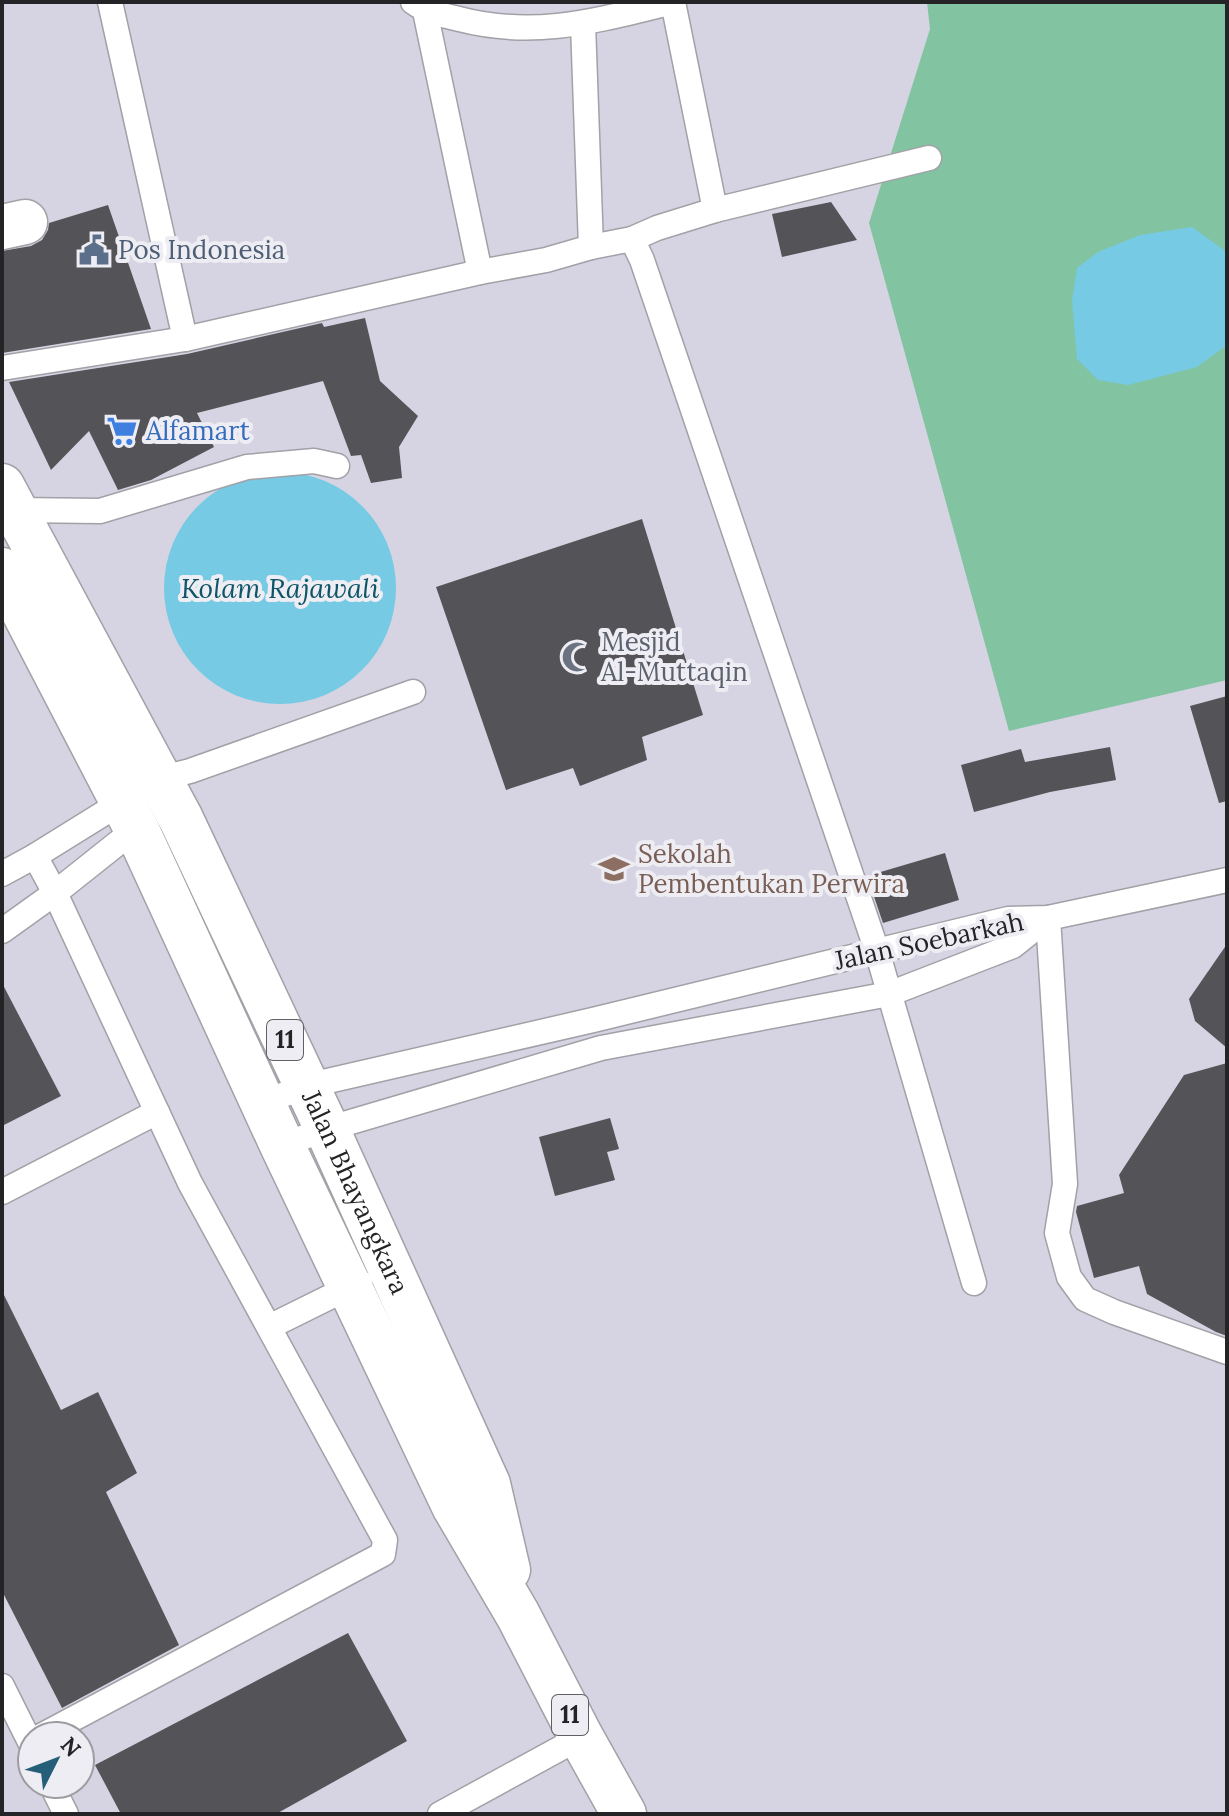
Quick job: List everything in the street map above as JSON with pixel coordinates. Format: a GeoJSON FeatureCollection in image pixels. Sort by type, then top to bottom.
{"type":"FeatureCollection","features":[{"type":"Feature","properties":{"kind":"highway","name":"Jalan Bhayangkara"},"geometry":{"type":"LineString","coordinates":[[6,503],[173,782],[306,1086],[488,1484],[518,1615]]}},
{"type":"Feature","properties":{"kind":"highway","name":"Jalan Bhayangkara"},"geometry":{"type":"LineString","coordinates":[[2,570],[129,816],[454,1506],[518,1615],[624,1814]]}},
{"type":"Feature","properties":{"kind":"lane"},"geometry":{"type":"LineString","coordinates":[[110,2],[185,339]]}},
{"type":"Feature","properties":{"kind":"lane"},"geometry":{"type":"LineString","coordinates":[[480,272],[419,6],[478,24],[529,29],[583,24],[673,2],[715,210]]}},
{"type":"Feature","properties":{"kind":"lane"},"geometry":{"type":"LineString","coordinates":[[583,24],[591,247]]}},
{"type":"Feature","properties":{"kind":"lane"},"geometry":{"type":"LineString","coordinates":[[2,368],[185,339],[546,260],[632,239],[715,210],[929,158]]}},
{"type":"Feature","properties":{"kind":"lane"},"geometry":{"type":"LineString","coordinates":[[632,239],[647,275],[877,951],[974,1283]]}},
{"type":"Feature","properties":{"kind":"lane"},"geometry":{"type":"LineString","coordinates":[[6,503],[100,511],[247,467],[314,461],[337,466]]}},
{"type":"Feature","properties":{"kind":"lane"},"geometry":{"type":"LineString","coordinates":[[2,931],[94,861],[129,816],[173,782],[413,692]]}},
{"type":"Feature","properties":{"kind":"lane"},"geometry":{"type":"LineString","coordinates":[[2,874],[35,856],[129,816]]}},
{"type":"Feature","properties":{"kind":"lane"},"geometry":{"type":"LineString","coordinates":[[35,856],[190,1183],[385,1540],[383,1554],[73,1720]]}},
{"type":"Feature","properties":{"kind":"lane"},"geometry":{"type":"LineString","coordinates":[[1227,880],[1048,918],[1065,1184],[1057,1233],[1069,1277],[1085,1299],[1099,1306],[1227,1352]]}},
{"type":"Feature","properties":{"kind":"lane","name":"Jalan Soebarkah"},"geometry":{"type":"LineString","coordinates":[[262,1103],[306,1086],[1008,919],[1048,918]]}},
{"type":"Feature","properties":{"kind":"lane","name":"Jalan Soebarkah"},"geometry":{"type":"LineString","coordinates":[[282,1145],[601,1048],[889,994],[1013,946],[1048,918]]}},
{"type":"Feature","properties":{"kind":"lane"},"geometry":{"type":"LineString","coordinates":[[2,1192],[157,1112]]}},
{"type":"Feature","properties":{"kind":"lane"},"geometry":{"type":"LineString","coordinates":[[269,1327],[390,1268]]}},
{"type":"Feature","properties":{"kind":"lane"},"geometry":{"type":"LineString","coordinates":[[2,1686],[22,1720]]}},
{"type":"Feature","properties":{"kind":"lane"},"geometry":{"type":"LineString","coordinates":[[440,1814],[581,1737]]}},
{"type":"Feature","properties":{"kind":"shaded area","name":"Sekolah Pembentukan Perwira"},"geometry":{"type":"Polygon","coordinates":[[[2,2],[1227,2],[1227,1814],[2,1814],[2,2]]]}},
{"type":"Feature","properties":{"kind":"green space"},"geometry":{"type":"Polygon","coordinates":[[[927,2],[1227,2],[1227,680],[1009,731],[869,223],[930,29],[927,2]]]}},
{"type":"Feature","properties":{"kind":"water"},"geometry":{"type":"Polygon","coordinates":[[[1192,227],[1227,252],[1227,345],[1197,367],[1128,385],[1098,380],[1077,359],[1072,301],[1077,268],[1098,252],[1140,235],[1192,227]]]}},
{"type":"Feature","properties":{"kind":"water","name":"Kolam Rajawali"},"geometry":{"type":"Polygon","coordinates":[[[280,472],[325,480],[345,491],[362,506],[377,523],[388,543],[396,588],[388,633],[377,653],[362,670],[345,685],[325,696],[280,704],[235,696],[215,685],[198,670],[183,653],[172,633],[164,588],[172,543],[183,523],[198,506],[215,491],[235,480],[280,472]]]}},
{"type":"Feature","properties":{"kind":"building"},"geometry":{"type":"Polygon","coordinates":[[[831,202],[857,240],[782,257],[772,214],[831,202]]]}},
{"type":"Feature","properties":{"kind":"building"},"geometry":{"type":"Polygon","coordinates":[[[108,205],[151,329],[2,353],[2,251],[31,246],[42,240],[49,223],[108,205]]]}},
{"type":"Feature","properties":{"kind":"building"},"geometry":{"type":"Polygon","coordinates":[[[365,318],[380,381],[418,416],[399,447],[402,478],[371,483],[361,455],[351,456],[323,381],[197,413],[214,447],[151,480],[118,490],[89,431],[51,470],[9,382],[187,354],[322,323],[324,327],[365,318]]]}},
{"type":"Feature","properties":{"kind":"building"},"geometry":{"type":"Polygon","coordinates":[[[642,519],[703,715],[642,737],[647,760],[580,786],[573,768],[506,790],[436,587],[642,519]]]}},
{"type":"Feature","properties":{"kind":"building"},"geometry":{"type":"Polygon","coordinates":[[[1227,696],[1227,801],[1219,803],[1190,706],[1227,696]]]}},
{"type":"Feature","properties":{"kind":"building"},"geometry":{"type":"Polygon","coordinates":[[[1110,747],[1116,780],[1050,792],[974,812],[961,765],[1021,749],[1025,762],[1110,747]]]}},
{"type":"Feature","properties":{"kind":"building"},"geometry":{"type":"Polygon","coordinates":[[[945,853],[959,900],[883,923],[867,876],[945,853]]]}},
{"type":"Feature","properties":{"kind":"building"},"geometry":{"type":"Polygon","coordinates":[[[1227,944],[1227,1048],[1195,1021],[1189,999],[1227,944]]]}},
{"type":"Feature","properties":{"kind":"building"},"geometry":{"type":"Polygon","coordinates":[[[2,983],[61,1096],[2,1126],[2,983]]]}},
{"type":"Feature","properties":{"kind":"building"},"geometry":{"type":"Polygon","coordinates":[[[1227,1063],[1227,1336],[1147,1294],[1139,1266],[1094,1278],[1076,1212],[1077,1206],[1124,1193],[1119,1175],[1184,1075],[1227,1063]]]}},
{"type":"Feature","properties":{"kind":"building"},"geometry":{"type":"Polygon","coordinates":[[[610,1118],[619,1149],[607,1152],[615,1180],[555,1196],[539,1137],[610,1118]]]}},
{"type":"Feature","properties":{"kind":"building"},"geometry":{"type":"Polygon","coordinates":[[[2,1291],[61,1410],[98,1392],[137,1473],[106,1492],[179,1645],[62,1708],[2,1591],[2,1291]]]}},
{"type":"Feature","properties":{"kind":"building"},"geometry":{"type":"Polygon","coordinates":[[[348,1633],[407,1741],[276,1814],[121,1814],[96,1764],[348,1633]]]}},
{"type":"Feature","properties":{"kind":"place","name":"Pos Indonesia"},"geometry":{"type":"Point","coordinates":[94,250]}},
{"type":"Feature","properties":{"kind":"place","name":"Alfamart"},"geometry":{"type":"Point","coordinates":[122,431]}},
{"type":"Feature","properties":{"kind":"place","name":"Mesjid Al-Muttaqin"},"geometry":{"type":"Point","coordinates":[577,657]}},
{"type":"Feature","properties":{"kind":"place","name":"Sekolah Pembentukan Perwira"},"geometry":{"type":"Point","coordinates":[614,869]}}]}
